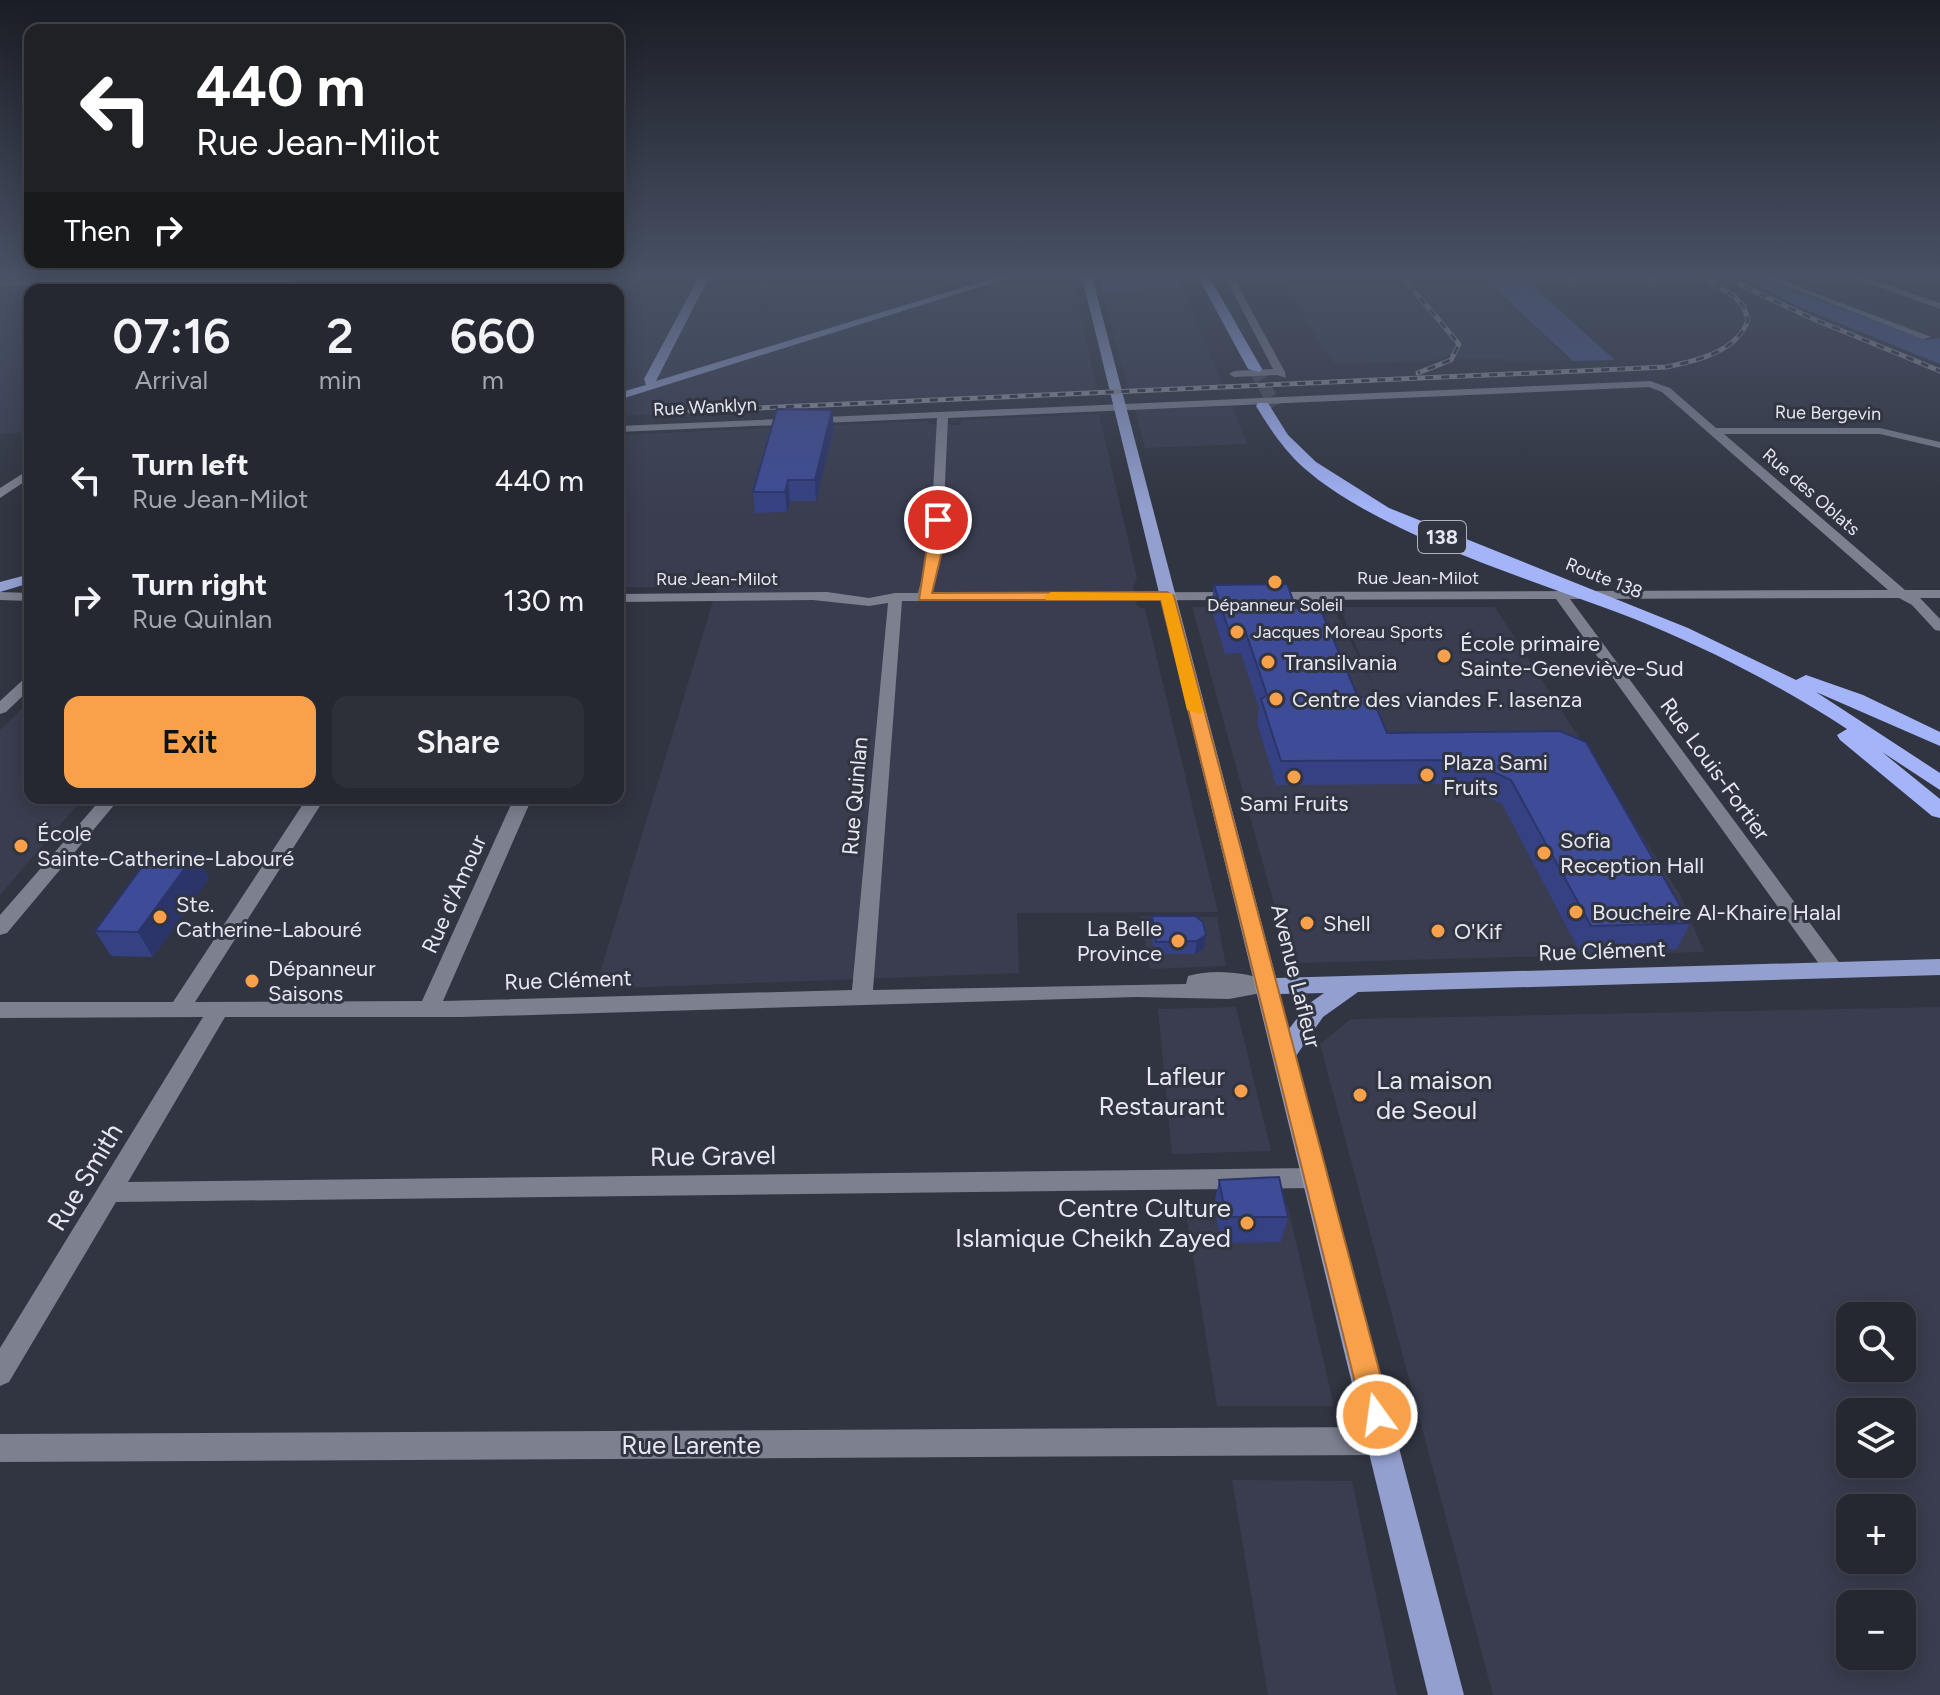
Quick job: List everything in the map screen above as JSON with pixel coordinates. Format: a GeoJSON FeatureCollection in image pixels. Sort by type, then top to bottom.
{"type":"FeatureCollection","features":[{"type":"Feature","properties":{"kind":"highway"},"geometry":{"type":"LineString","coordinates":[[1234,352],[1244,371]]}},
{"type":"Feature","properties":{"kind":"highway"},"geometry":{"type":"LineString","coordinates":[[1236,352],[1244,371]]}},
{"type":"Feature","properties":{"kind":"highway","name":"Route 138"},"geometry":{"type":"LineString","coordinates":[[1269,406],[1317,457],[1396,508],[1696,629],[1862,714],[1940,768]]}},
{"type":"Feature","properties":{"kind":"highway"},"geometry":{"type":"LineString","coordinates":[[1794,681],[1856,699],[1940,740]]}},
{"type":"Feature","properties":{"kind":"highway"},"geometry":{"type":"LineString","coordinates":[[1794,681],[1940,811]]}},
{"type":"Feature","properties":{"kind":"highway","name":"Route 138"},"geometry":{"type":"LineString","coordinates":[[1794,681],[1940,783]]}},
{"type":"Feature","properties":{"kind":"main road"},"geometry":{"type":"LineString","coordinates":[[652,386],[650,379],[664,352]]}},
{"type":"Feature","properties":{"kind":"main road"},"geometry":{"type":"LineString","coordinates":[[624,395],[762,352]]}},
{"type":"Feature","properties":{"kind":"main road","name":"Avenue Lafleur"},"geometry":{"type":"LineString","coordinates":[[1106,352],[1446,1695]]}},
{"type":"Feature","properties":{"kind":"main road"},"geometry":{"type":"LineString","coordinates":[[0,587],[24,580]]}},
{"type":"Feature","properties":{"kind":"main road","name":"Rue Clément"},"geometry":{"type":"LineString","coordinates":[[1265,986],[1940,967]]}},
{"type":"Feature","properties":{"kind":"main road"},"geometry":{"type":"LineString","coordinates":[[1283,1056],[1315,1011],[1354,984]]}},
{"type":"Feature","properties":{"kind":"street"},"geometry":{"type":"LineString","coordinates":[[1244,371],[1281,374],[1269,352]]}},
{"type":"Feature","properties":{"kind":"street","name":"Rue Wanklyn"},"geometry":{"type":"LineString","coordinates":[[624,429],[1630,383],[1658,385]]}},
{"type":"Feature","properties":{"kind":"street","name":"Rue des Oblats"},"geometry":{"type":"LineString","coordinates":[[1658,385],[1901,594],[1917,602],[1940,627]]}},
{"type":"Feature","properties":{"kind":"street"},"geometry":{"type":"LineString","coordinates":[[924,597],[936,547],[943,414]]}},
{"type":"Feature","properties":{"kind":"street","name":"Rue Bergevin"},"geometry":{"type":"LineString","coordinates":[[1713,431],[1880,431],[1940,445]]}},
{"type":"Feature","properties":{"kind":"street"},"geometry":{"type":"LineString","coordinates":[[0,494],[24,477]]}},
{"type":"Feature","properties":{"kind":"street","name":"Rue Jean-Milot"},"geometry":{"type":"LineString","coordinates":[[624,598],[816,597],[869,602],[895,597],[1940,594]]}},
{"type":"Feature","properties":{"kind":"street","name":"Rue Louis-Fortier"},"geometry":{"type":"LineString","coordinates":[[1565,595],[1834,970]]}},
{"type":"Feature","properties":{"kind":"street"},"geometry":{"type":"LineString","coordinates":[[0,596],[24,597]]}},
{"type":"Feature","properties":{"kind":"street","name":"Rue Quinlan"},"geometry":{"type":"LineString","coordinates":[[862,998],[895,597]]}},
{"type":"Feature","properties":{"kind":"street"},"geometry":{"type":"LineString","coordinates":[[0,603],[24,603]]}},
{"type":"Feature","properties":{"kind":"street"},"geometry":{"type":"LineString","coordinates":[[0,709],[24,687]]}},
{"type":"Feature","properties":{"kind":"street"},"geometry":{"type":"LineString","coordinates":[[0,928],[106,804]]}},
{"type":"Feature","properties":{"kind":"street"},"geometry":{"type":"LineString","coordinates":[[179,1010],[312,804]]}},
{"type":"Feature","properties":{"kind":"street","name":"Rue d'Amour"},"geometry":{"type":"LineString","coordinates":[[429,1009],[520,804]]}},
{"type":"Feature","properties":{"kind":"street","name":"Rue Clément"},"geometry":{"type":"LineString","coordinates":[[0,1010],[429,1009],[1137,990],[1229,992],[1265,986]]}},
{"type":"Feature","properties":{"kind":"street","name":"Rue Smith"},"geometry":{"type":"LineString","coordinates":[[0,1373],[219,1009]]}},
{"type":"Feature","properties":{"kind":"street","name":"Rue Gravel"},"geometry":{"type":"LineString","coordinates":[[109,1192],[1317,1178]]}},
{"type":"Feature","properties":{"kind":"street","name":"Rue Larente"},"geometry":{"type":"LineString","coordinates":[[0,1448],[1383,1441]]}},
{"type":"Feature","properties":{"kind":"shaded area"},"geometry":{"type":"Polygon","coordinates":[[[0,352],[24,352],[24,432],[0,434],[0,352]]]}},
{"type":"Feature","properties":{"kind":"shaded area"},"geometry":{"type":"Polygon","coordinates":[[[624,352],[1089,352],[1098,396],[624,416],[624,352]]]}},
{"type":"Feature","properties":{"kind":"shaded area"},"geometry":{"type":"Polygon","coordinates":[[[1118,352],[1209,352],[1223,386],[1129,391],[1118,352]]]}},
{"type":"Feature","properties":{"kind":"shaded area"},"geometry":{"type":"Polygon","coordinates":[[[1327,352],[1560,352],[1568,360],[1506,362],[1501,358],[1459,359],[1451,355],[1433,361],[1334,364],[1327,352]]]}},
{"type":"Feature","properties":{"kind":"shaded area"},"geometry":{"type":"Polygon","coordinates":[[[1563,352],[1606,352],[1615,360],[1573,361],[1563,352]]]}},
{"type":"Feature","properties":{"kind":"shaded area"},"geometry":{"type":"Polygon","coordinates":[[[1911,352],[1940,352],[1940,364],[1911,352]]]}},
{"type":"Feature","properties":{"kind":"shaded area"},"geometry":{"type":"Polygon","coordinates":[[[1232,406],[1247,444],[1145,448],[1135,410],[1232,406]]]}},
{"type":"Feature","properties":{"kind":"shaded area"},"geometry":{"type":"Polygon","coordinates":[[[1099,414],[1137,578],[1133,587],[1137,606],[1145,609],[1218,912],[1017,913],[1019,973],[595,989],[717,588],[624,587],[624,435],[928,421],[929,424],[960,425],[962,420],[1099,414]]]}},
{"type":"Feature","properties":{"kind":"shaded area"},"geometry":{"type":"Polygon","coordinates":[[[1332,606],[1374,687],[1339,607],[1495,607],[1680,895],[1704,952],[1298,963],[1289,958],[1192,607],[1332,606]]]}},
{"type":"Feature","properties":{"kind":"shaded area","name":"École Sainte-Catherine-Labouré"},"geometry":{"type":"Polygon","coordinates":[[[24,707],[24,804],[78,804],[0,895],[0,730],[24,707]]]}},
{"type":"Feature","properties":{"kind":"shaded area"},"geometry":{"type":"Polygon","coordinates":[[[1140,916],[1217,917],[1226,966],[1150,969],[1140,916]]]}},
{"type":"Feature","properties":{"kind":"shaded area"},"geometry":{"type":"Polygon","coordinates":[[[1236,1007],[1271,1151],[1172,1154],[1158,1009],[1236,1007]]]}},
{"type":"Feature","properties":{"kind":"shaded area"},"geometry":{"type":"Polygon","coordinates":[[[1940,1007],[1940,1695],[1493,1695],[1320,1044],[1351,1019],[1940,1007]]]}},
{"type":"Feature","properties":{"kind":"shaded area"},"geometry":{"type":"Polygon","coordinates":[[[1185,1206],[1288,1207],[1334,1406],[1217,1406],[1185,1206]]]}},
{"type":"Feature","properties":{"kind":"shaded area"},"geometry":{"type":"Polygon","coordinates":[[[1232,1480],[1352,1481],[1397,1695],[1268,1695],[1232,1480]]]}},
{"type":"Feature","properties":{"kind":"building"},"geometry":{"type":"Polygon","coordinates":[[[777,409],[832,410],[815,480],[788,480],[785,492],[753,492],[777,409]]]}},
{"type":"Feature","properties":{"kind":"building","name":"Plaza Sami Fruits"},"geometry":{"type":"Polygon","coordinates":[[[1287,584],[1296,608],[1320,608],[1358,697],[1372,697],[1387,733],[1560,731],[1586,742],[1690,923],[1591,926],[1511,780],[1467,760],[1281,761],[1261,699],[1267,695],[1245,630],[1229,631],[1214,585],[1287,584]]]}},
{"type":"Feature","properties":{"kind":"building"},"geometry":{"type":"Polygon","coordinates":[[[152,853],[196,853],[138,932],[95,931],[152,853]]]}},
{"type":"Feature","properties":{"kind":"building"},"geometry":{"type":"Polygon","coordinates":[[[1152,916],[1195,916],[1203,922],[1206,935],[1197,941],[1156,942],[1152,916]]]}},
{"type":"Feature","properties":{"kind":"building"},"geometry":{"type":"Polygon","coordinates":[[[1279,1177],[1288,1217],[1226,1217],[1219,1180],[1279,1177]]]}},
{"type":"Feature","properties":{"kind":"tunnel"},"geometry":{"type":"LineString","coordinates":[[1255,369],[1275,406]]}},
{"type":"Feature","properties":{"kind":"railway"},"geometry":{"type":"LineString","coordinates":[[1418,373],[1451,360],[1455,352]]}},
{"type":"Feature","properties":{"kind":"railway"},"geometry":{"type":"LineString","coordinates":[[690,411],[1666,367],[1716,352]]}},
{"type":"Feature","properties":{"kind":"railway"},"geometry":{"type":"LineString","coordinates":[[1894,352],[1940,371]]}},
{"type":"Feature","properties":{"kind":"slow traffic"},"geometry":{"type":"LineString","coordinates":[[1051,597],[1167,596],[1195,710]]}},
{"type":"Feature","properties":{"kind":"place","name":"Dépanneur Soleil"},"geometry":{"type":"Point","coordinates":[1275,582]}},
{"type":"Feature","properties":{"kind":"place","name":"Jacques Moreau Sports"},"geometry":{"type":"Point","coordinates":[1237,632]}},
{"type":"Feature","properties":{"kind":"place","name":"École primaire Sainte-Geneviève-Sud"},"geometry":{"type":"Point","coordinates":[1444,656]}},
{"type":"Feature","properties":{"kind":"place","name":"Transilvania"},"geometry":{"type":"Point","coordinates":[1268,662]}},
{"type":"Feature","properties":{"kind":"place","name":"Centre des viandes F. Iasenza"},"geometry":{"type":"Point","coordinates":[1276,699]}},
{"type":"Feature","properties":{"kind":"place","name":"Plaza Sami Fruits"},"geometry":{"type":"Point","coordinates":[1427,775]}},
{"type":"Feature","properties":{"kind":"place","name":"Sami Fruits"},"geometry":{"type":"Point","coordinates":[1294,777]}},
{"type":"Feature","properties":{"kind":"place","name":"École Sainte-Catherine-Labouré"},"geometry":{"type":"Point","coordinates":[21,846]}},
{"type":"Feature","properties":{"kind":"place","name":"Sofia Reception Hall"},"geometry":{"type":"Point","coordinates":[1544,853]}},
{"type":"Feature","properties":{"kind":"place","name":"Boucheire Al-Khaire Halal"},"geometry":{"type":"Point","coordinates":[1576,912]}},
{"type":"Feature","properties":{"kind":"place","name":"Ste. Catherine-Labouré"},"geometry":{"type":"Point","coordinates":[160,917]}},
{"type":"Feature","properties":{"kind":"place","name":"Shell"},"geometry":{"type":"Point","coordinates":[1307,923]}},
{"type":"Feature","properties":{"kind":"place","name":"O'Kif"},"geometry":{"type":"Point","coordinates":[1438,931]}},
{"type":"Feature","properties":{"kind":"place","name":"La Belle Province"},"geometry":{"type":"Point","coordinates":[1178,941]}},
{"type":"Feature","properties":{"kind":"place","name":"Dépanneur Saisons"},"geometry":{"type":"Point","coordinates":[252,981]}},
{"type":"Feature","properties":{"kind":"place","name":"Lafleur Restaurant"},"geometry":{"type":"Point","coordinates":[1241,1091]}},
{"type":"Feature","properties":{"kind":"place","name":"La maison de Seoul"},"geometry":{"type":"Point","coordinates":[1360,1095]}},
{"type":"Feature","properties":{"kind":"place","name":"Centre Culture Islamique Cheikh Zayed"},"geometry":{"type":"Point","coordinates":[1247,1223]}},
{"type":"Feature","properties":{"kind":"route"},"geometry":{"type":"LineString","coordinates":[[938,520],[935,551],[927,572],[924,597],[1167,596],[1270,1010],[1317,1178],[1377,1415]]}}]}
